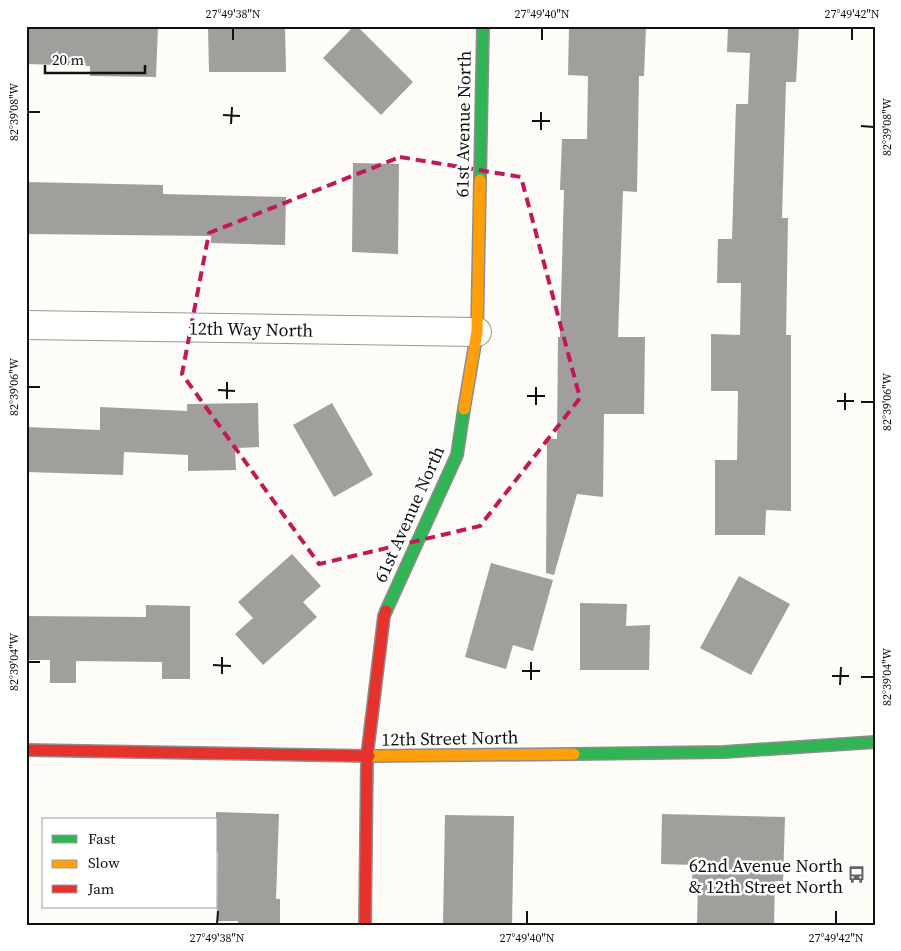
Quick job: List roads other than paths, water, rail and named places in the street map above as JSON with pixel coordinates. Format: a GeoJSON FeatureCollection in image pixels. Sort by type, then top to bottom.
{"type":"FeatureCollection","features":[{"type":"Feature","properties":{"kind":"street","name":"61st Avenue North"},"geometry":{"type":"LineString","coordinates":[[365,925],[367,756],[384,616],[456,455],[476,332],[483,26]]}},
{"type":"Feature","properties":{"kind":"street","name":"12th Way North"},"geometry":{"type":"LineString","coordinates":[[26,325],[476,332]]}},
{"type":"Feature","properties":{"kind":"street","name":"12th Street North"},"geometry":{"type":"LineString","coordinates":[[26,750],[367,756],[724,752],[875,742]]}},
{"type":"Feature","properties":{"kind":"place","name":"62nd Avenue North & 12th Street North"},"geometry":{"type":"Point","coordinates":[857,875]}}]}
